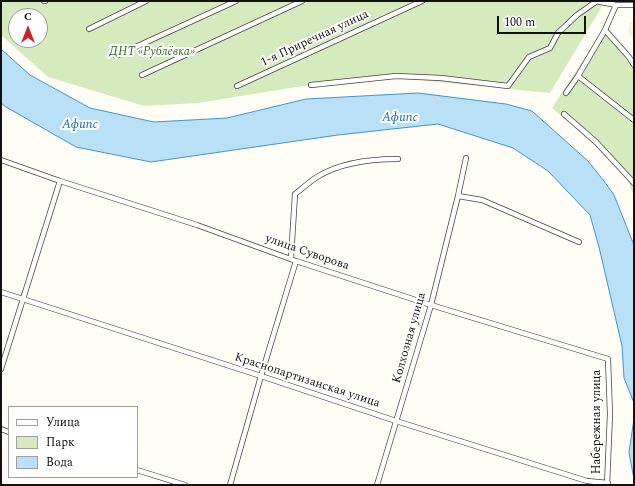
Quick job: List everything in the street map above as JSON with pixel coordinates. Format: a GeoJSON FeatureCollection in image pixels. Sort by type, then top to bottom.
{"type":"FeatureCollection","features":[{"type":"Feature","properties":{"kind":"street"},"geometry":{"type":"LineString","coordinates":[[90,29],[146,1]]}},
{"type":"Feature","properties":{"kind":"street"},"geometry":{"type":"LineString","coordinates":[[116,56],[236,1]]}},
{"type":"Feature","properties":{"kind":"street"},"geometry":{"type":"LineString","coordinates":[[142,75],[302,1]]}},
{"type":"Feature","properties":{"kind":"street","name":"1-я Приречная улица"},"geometry":{"type":"LineString","coordinates":[[237,86],[422,1]]}},
{"type":"Feature","properties":{"kind":"street"},"geometry":{"type":"LineString","coordinates":[[311,85],[396,76],[441,78],[508,86],[529,57],[550,48],[558,33],[577,15],[597,1],[616,5],[634,5]]}},
{"type":"Feature","properties":{"kind":"street"},"geometry":{"type":"LineString","coordinates":[[566,93],[578,76],[605,30],[616,5]]}},
{"type":"Feature","properties":{"kind":"street"},"geometry":{"type":"LineString","coordinates":[[605,30],[629,57],[634,65]]}},
{"type":"Feature","properties":{"kind":"street"},"geometry":{"type":"LineString","coordinates":[[578,76],[634,120]]}},
{"type":"Feature","properties":{"kind":"street"},"geometry":{"type":"LineString","coordinates":[[564,114],[596,142],[634,183]]}},
{"type":"Feature","properties":{"kind":"street","name":"Колхозная улица"},"geometry":{"type":"LineString","coordinates":[[377,485],[431,305],[466,158]]}},
{"type":"Feature","properties":{"kind":"street"},"geometry":{"type":"LineString","coordinates":[[291,258],[295,194],[317,177],[343,165],[378,159],[398,159]]}},
{"type":"Feature","properties":{"kind":"street","name":"улица Суворова"},"geometry":{"type":"LineString","coordinates":[[1,160],[60,181],[197,225],[296,261],[431,305],[608,359]]}},
{"type":"Feature","properties":{"kind":"street"},"geometry":{"type":"LineString","coordinates":[[1,369],[60,181]]}},
{"type":"Feature","properties":{"kind":"street"},"geometry":{"type":"LineString","coordinates":[[458,196],[482,200],[579,242]]}},
{"type":"Feature","properties":{"kind":"street"},"geometry":{"type":"LineString","coordinates":[[230,485],[296,261]]}},
{"type":"Feature","properties":{"kind":"street","name":"Краснопартизанская улица"},"geometry":{"type":"LineString","coordinates":[[1,292],[396,421],[587,481],[607,484]]}},
{"type":"Feature","properties":{"kind":"street","name":"Набережная улица"},"geometry":{"type":"LineString","coordinates":[[607,484],[610,414],[608,359]]}},
{"type":"Feature","properties":{"kind":"street"},"geometry":{"type":"LineString","coordinates":[[138,470],[185,485]]}},
{"type":"Feature","properties":{"kind":"shaded area"},"geometry":{"type":"Polygon","coordinates":[[[630,22],[634,22],[634,41],[628,31],[630,22]]]}},
{"type":"Feature","properties":{"kind":"green space","name":"ДНТ «Рублёвка»"},"geometry":{"type":"Polygon","coordinates":[[[1,1],[602,1],[604,3],[550,93],[396,78],[303,86],[198,103],[144,106],[48,77],[16,48],[48,48],[48,8],[8,8],[8,41],[1,35],[1,1]]]}},
{"type":"Feature","properties":{"kind":"green space"},"geometry":{"type":"Polygon","coordinates":[[[606,25],[634,61],[634,197],[624,173],[552,108],[606,25]]]}},
{"type":"Feature","properties":{"kind":"water","name":"Афипс"},"geometry":{"type":"Polygon","coordinates":[[[1,49],[30,75],[90,108],[154,122],[227,118],[306,99],[418,93],[506,104],[532,111],[588,161],[604,181],[614,195],[634,245],[634,403],[624,378],[622,346],[590,215],[548,171],[513,148],[438,124],[338,135],[151,162],[76,147],[6,107],[1,103],[1,49]]]}},
{"type":"Feature","properties":{"kind":"water"},"geometry":{"type":"Polygon","coordinates":[[[634,419],[634,479],[629,453],[634,419]]]}}]}
